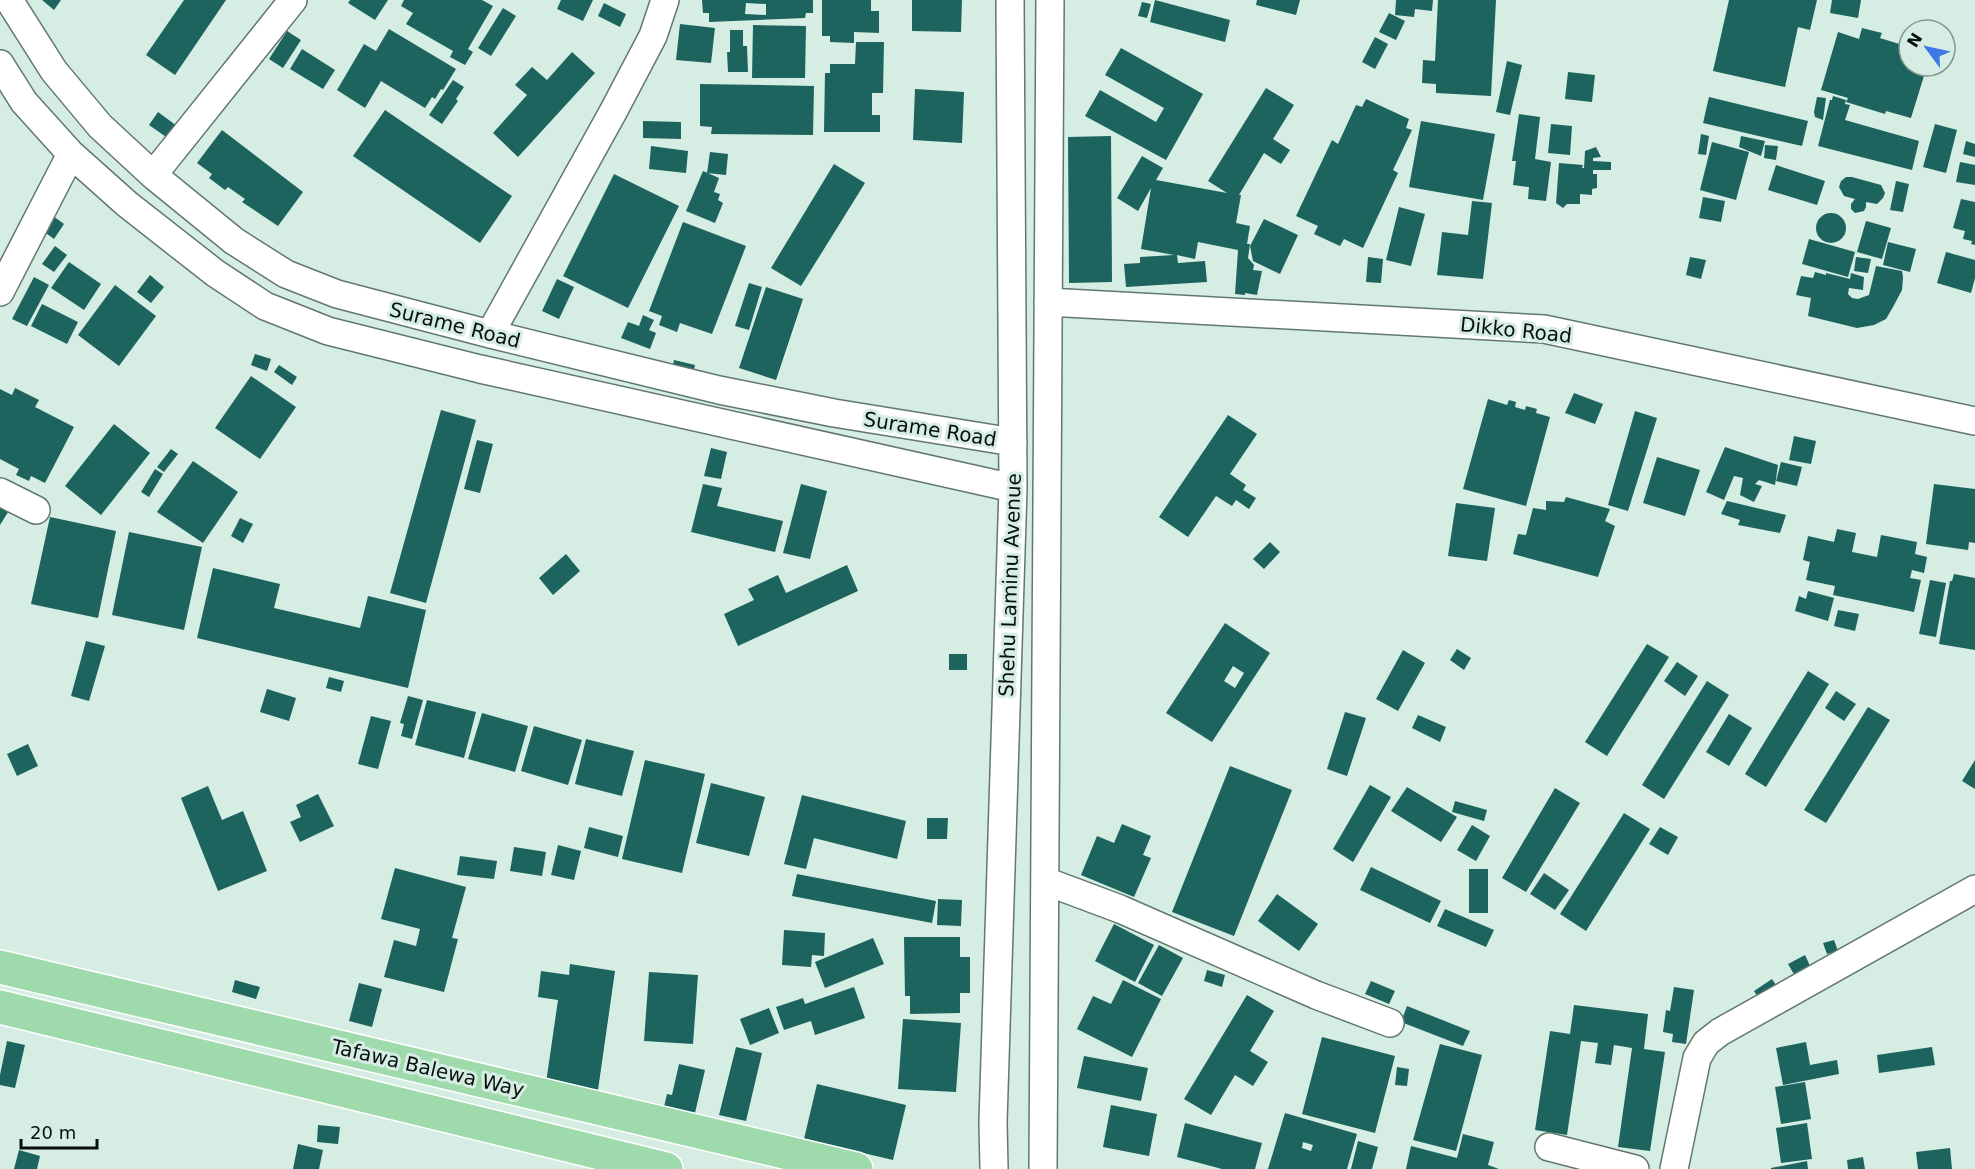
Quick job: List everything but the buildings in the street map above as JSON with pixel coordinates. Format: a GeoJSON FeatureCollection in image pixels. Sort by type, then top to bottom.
{"type":"FeatureCollection","features":[{"type":"Feature","properties":{"kind":"main road","name":"Tafawa Balewa Way"},"geometry":{"type":"LineString","coordinates":[[0,967],[856,1169]]}},
{"type":"Feature","properties":{"kind":"main road","name":"Tafawa Balewa Way"},"geometry":{"type":"LineString","coordinates":[[0,1007],[666,1169]]}},
{"type":"Feature","properties":{"kind":"street","name":"Surame Road"},"geometry":{"type":"LineString","coordinates":[[9,0],[62,81],[100,126],[153,175],[234,241],[286,274],[337,294],[719,390],[834,413],[1013,442]]}},
{"type":"Feature","properties":{"kind":"street"},"geometry":{"type":"LineString","coordinates":[[153,175],[293,0]]}},
{"type":"Feature","properties":{"kind":"street"},"geometry":{"type":"LineString","coordinates":[[490,334],[613,112],[652,36],[665,0]]}},
{"type":"Feature","properties":{"kind":"street","name":"Shehu Laminu Avenue"},"geometry":{"type":"LineString","coordinates":[[994,1169],[1013,489],[1010,0]]}},
{"type":"Feature","properties":{"kind":"street","name":"Shehu Laminu Avenue"},"geometry":{"type":"LineString","coordinates":[[1043,1169],[1050,0]]}},
{"type":"Feature","properties":{"kind":"street","name":"Surame Road"},"geometry":{"type":"LineString","coordinates":[[0,64],[24,102],[71,154],[127,204],[215,273],[265,306],[328,331],[549,385],[1013,489]]}},
{"type":"Feature","properties":{"kind":"street"},"geometry":{"type":"LineString","coordinates":[[0,292],[71,154]]}},
{"type":"Feature","properties":{"kind":"street","name":"Dikko Road"},"geometry":{"type":"LineString","coordinates":[[1048,302],[1544,329],[1975,421]]}},
{"type":"Feature","properties":{"kind":"street"},"geometry":{"type":"LineString","coordinates":[[0,492],[36,510]]}},
{"type":"Feature","properties":{"kind":"street"},"geometry":{"type":"LineString","coordinates":[[1045,881],[1120,909],[1316,995],[1390,1023]]}},
{"type":"Feature","properties":{"kind":"street"},"geometry":{"type":"LineString","coordinates":[[1674,1169],[1697,1058],[1706,1043],[1720,1032],[1975,889]]}},
{"type":"Feature","properties":{"kind":"street"},"geometry":{"type":"LineString","coordinates":[[1548,1148],[1635,1169]]}}]}
